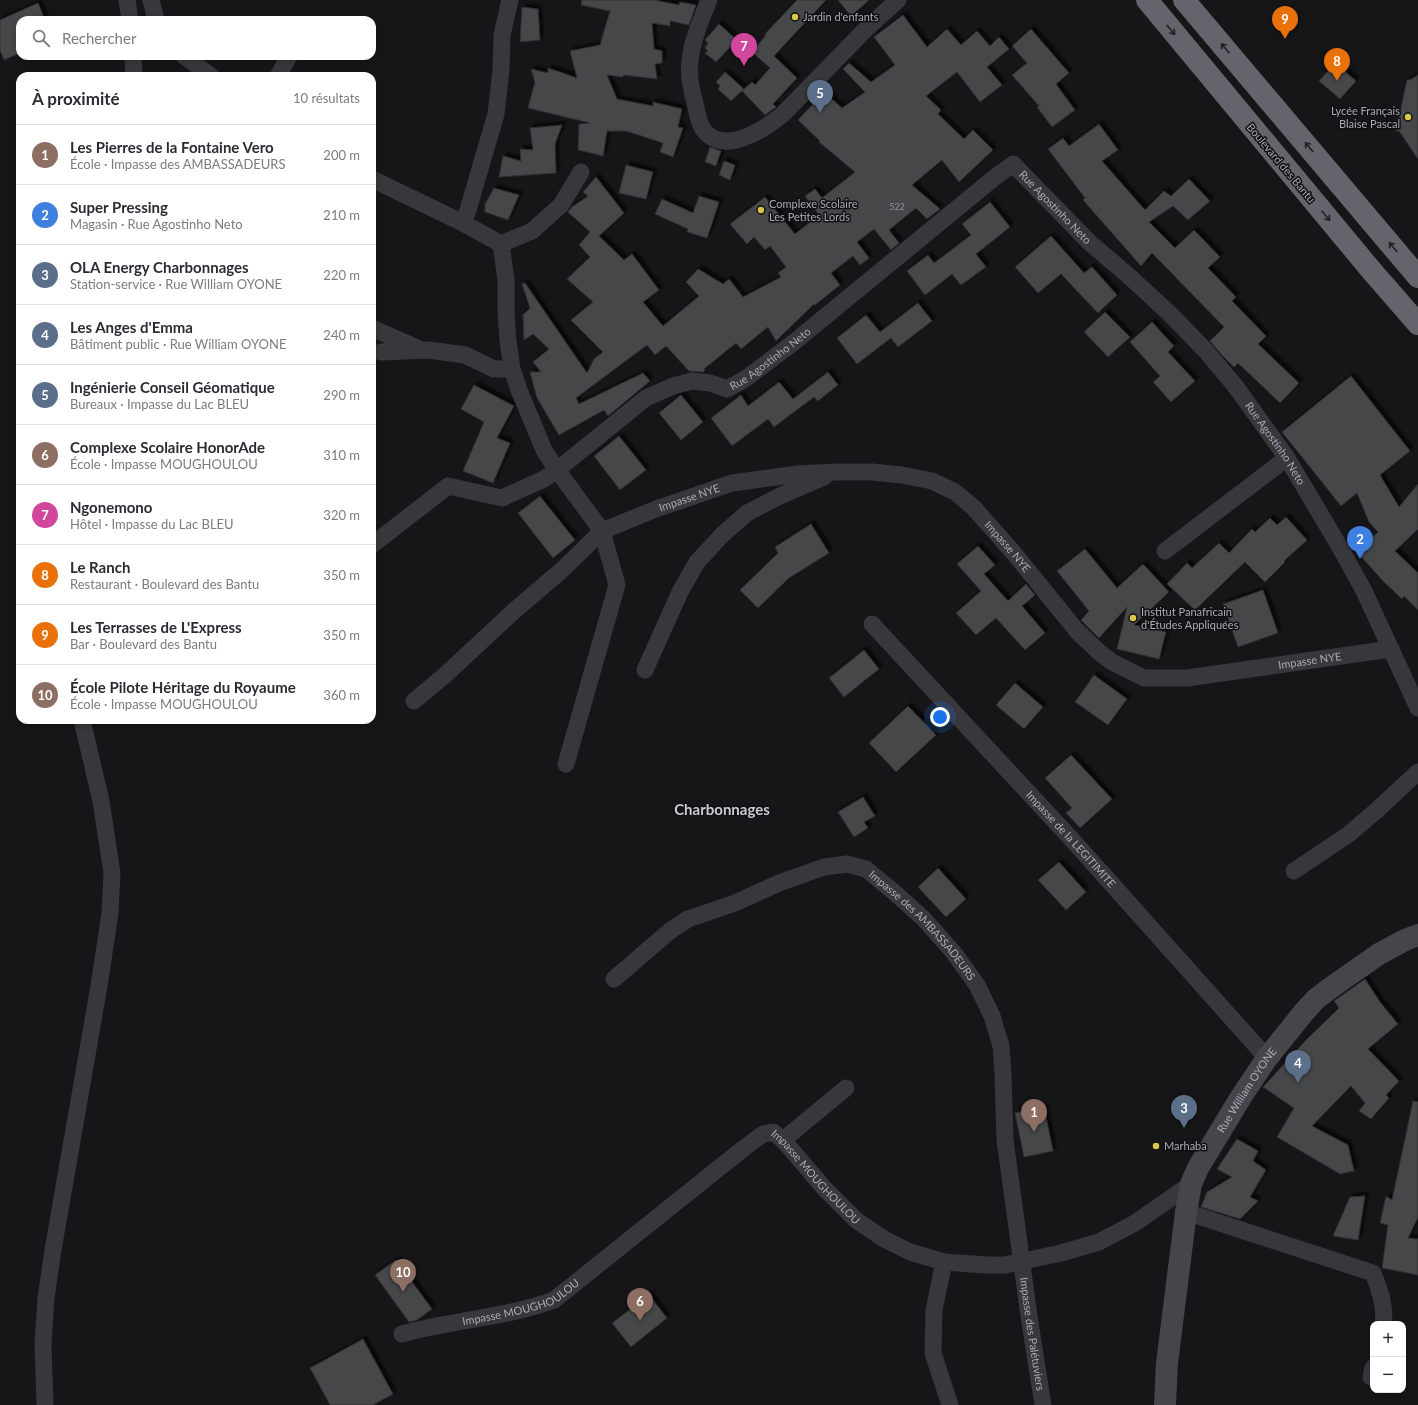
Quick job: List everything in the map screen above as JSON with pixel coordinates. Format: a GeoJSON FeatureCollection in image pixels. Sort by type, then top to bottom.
{"type":"FeatureCollection","features":[{"type":"Feature","properties":{"kind":"highway","name":"Boulevard des Bantu"},"geometry":{"type":"LineString","coordinates":[[1147,0],[1345,239],[1418,324]]}},
{"type":"Feature","properties":{"kind":"highway"},"geometry":{"type":"LineString","coordinates":[[1184,0],[1418,277]]}},
{"type":"Feature","properties":{"kind":"street"},"geometry":{"type":"LineString","coordinates":[[126,0],[129,16]]}},
{"type":"Feature","properties":{"kind":"street"},"geometry":{"type":"LineString","coordinates":[[151,0],[155,16]]}},
{"type":"Feature","properties":{"kind":"street"},"geometry":{"type":"LineString","coordinates":[[463,223],[496,114],[501,70],[502,35],[510,0]]}},
{"type":"Feature","properties":{"kind":"street"},"geometry":{"type":"LineString","coordinates":[[709,0],[692,46],[689,77],[702,128],[710,138],[722,141],[740,140],[759,132],[772,124],[865,30],[898,0]]}},
{"type":"Feature","properties":{"kind":"street"},"geometry":{"type":"LineString","coordinates":[[133,60],[134,72]]}},
{"type":"Feature","properties":{"kind":"street"},"geometry":{"type":"LineString","coordinates":[[189,60],[206,72]]}},
{"type":"Feature","properties":{"kind":"street"},"geometry":{"type":"LineString","coordinates":[[280,72],[287,60]]}},
{"type":"Feature","properties":{"kind":"street","name":"Rue Agostinho Neto"},"geometry":{"type":"LineString","coordinates":[[557,470],[646,398],[673,386],[692,381],[710,383],[728,389],[745,378],[834,311],[928,232],[1013,164],[1089,242],[1170,314],[1206,351],[1236,387],[1288,458],[1341,549],[1364,591],[1418,708]]}},
{"type":"Feature","properties":{"kind":"street"},"geometry":{"type":"LineString","coordinates":[[501,244],[532,231],[561,205],[581,172]]}},
{"type":"Feature","properties":{"kind":"street"},"geometry":{"type":"LineString","coordinates":[[376,181],[463,223],[501,244]]}},
{"type":"Feature","properties":{"kind":"street"},"geometry":{"type":"LineString","coordinates":[[501,244],[506,280],[508,342],[512,369],[527,411],[544,450],[602,531],[617,585],[566,764]]}},
{"type":"Feature","properties":{"kind":"street"},"geometry":{"type":"LineString","coordinates":[[376,330],[421,350]]}},
{"type":"Feature","properties":{"kind":"street"},"geometry":{"type":"LineString","coordinates":[[381,352],[429,350],[465,355],[494,369],[512,369]]}},
{"type":"Feature","properties":{"kind":"street"},"geometry":{"type":"LineString","coordinates":[[1166,551],[1288,458]]}},
{"type":"Feature","properties":{"kind":"street"},"geometry":{"type":"LineString","coordinates":[[376,542],[448,486],[502,498],[544,479],[557,470]]}},
{"type":"Feature","properties":{"kind":"street"},"geometry":{"type":"LineString","coordinates":[[645,670],[680,592],[696,562],[722,535],[747,513],[780,496],[835,472]]}},
{"type":"Feature","properties":{"kind":"street","name":"Impasse NYE"},"geometry":{"type":"LineString","coordinates":[[602,531],[656,509],[732,483],[798,474],[835,472],[872,472],[902,475],[932,481],[955,492],[973,507],[1014,552],[1077,631],[1112,662],[1144,678],[1187,678],[1390,649]]}},
{"type":"Feature","properties":{"kind":"street"},"geometry":{"type":"LineString","coordinates":[[414,701],[563,569],[602,531]]}},
{"type":"Feature","properties":{"kind":"street","name":"Impasse de la LEGITIMITE"},"geometry":{"type":"LineString","coordinates":[[872,624],[1076,844],[1267,1058]]}},
{"type":"Feature","properties":{"kind":"street"},"geometry":{"type":"LineString","coordinates":[[45,1405],[43,1344],[46,1298],[110,913],[112,873],[102,800],[83,724]]}},
{"type":"Feature","properties":{"kind":"street"},"geometry":{"type":"LineString","coordinates":[[1294,871],[1349,834],[1418,772]]}},
{"type":"Feature","properties":{"kind":"street","name":"Impasse des AMBASSADEURS"},"geometry":{"type":"LineString","coordinates":[[614,979],[671,930],[688,919],[735,903],[779,883],[824,867],[847,864],[866,870],[895,892],[924,919],[954,953],[977,985],[992,1016],[1001,1046],[1005,1140],[1021,1262]]}},
{"type":"Feature","properties":{"kind":"street","name":"Rue William OYONE"},"geometry":{"type":"LineString","coordinates":[[1164,1405],[1167,1363],[1186,1212],[1191,1184],[1198,1168],[1241,1097],[1267,1058],[1287,1032],[1316,999],[1379,954],[1418,935]]}},
{"type":"Feature","properties":{"kind":"street"},"geometry":{"type":"LineString","coordinates":[[783,1140],[846,1088]]}},
{"type":"Feature","properties":{"kind":"street","name":"Impasse MOUGHOULOU"},"geometry":{"type":"LineString","coordinates":[[402,1334],[423,1328],[513,1312],[554,1300],[703,1180],[763,1134],[773,1132],[783,1140],[825,1189],[856,1220],[884,1238],[910,1252],[944,1262],[986,1265],[1021,1262],[1061,1254],[1100,1242],[1135,1223],[1191,1184]]}},
{"type":"Feature","properties":{"kind":"street"},"geometry":{"type":"LineString","coordinates":[[1186,1212],[1373,1273],[1379,1288],[1384,1318],[1383,1321]]}},
{"type":"Feature","properties":{"kind":"street"},"geometry":{"type":"LineString","coordinates":[[944,1262],[934,1310],[933,1353],[950,1405]]}},
{"type":"Feature","properties":{"kind":"street","name":"Impasse des Palétuviers"},"geometry":{"type":"LineString","coordinates":[[1021,1262],[1043,1405]]}},
{"type":"Feature","properties":{"kind":"building"},"geometry":{"type":"Polygon","coordinates":[[[582,0],[654,0],[679,5],[680,2],[696,5],[689,25],[670,21],[670,26],[652,23],[654,49],[662,51],[662,63],[655,64],[657,79],[623,75],[623,77],[607,75],[617,99],[653,106],[653,102],[682,109],[678,127],[683,128],[673,157],[660,152],[663,143],[626,131],[607,131],[603,156],[578,150],[579,124],[590,123],[528,108],[535,82],[531,69],[548,73],[548,68],[577,78],[570,51],[600,45],[610,11],[581,5],[582,0]]]}},
{"type":"Feature","properties":{"kind":"building"},"geometry":{"type":"Polygon","coordinates":[[[797,0],[826,0],[774,56],[797,78],[773,104],[776,107],[765,115],[742,91],[752,82],[755,85],[770,68],[752,52],[766,35],[765,34],[797,0]]]}},
{"type":"Feature","properties":{"kind":"building","name":"Jardin d'enfants"},"geometry":{"type":"Polygon","coordinates":[[[838,0],[869,0],[851,16],[838,0]]]}},
{"type":"Feature","properties":{"kind":"building"},"geometry":{"type":"Polygon","coordinates":[[[38,3],[43,16],[16,16],[16,55],[4,60],[0,50],[0,20],[38,3]]]}},
{"type":"Feature","properties":{"kind":"building"},"geometry":{"type":"Polygon","coordinates":[[[522,7],[538,9],[540,40],[520,42],[522,7]]]}},
{"type":"Feature","properties":{"kind":"building"},"geometry":{"type":"Polygon","coordinates":[[[903,15],[927,47],[947,29],[961,45],[977,31],[990,46],[999,37],[1009,49],[987,67],[1002,85],[980,102],[957,72],[926,96],[941,110],[938,114],[964,139],[973,130],[993,150],[959,182],[942,160],[912,185],[940,209],[927,219],[916,208],[889,230],[899,243],[891,250],[874,229],[857,242],[869,258],[860,265],[853,256],[831,273],[840,285],[815,305],[814,304],[776,341],[768,327],[741,349],[736,343],[704,369],[705,370],[703,372],[689,371],[666,346],[655,355],[647,345],[576,398],[579,404],[643,373],[650,381],[608,416],[604,410],[559,435],[537,398],[530,372],[541,372],[533,362],[549,349],[533,334],[524,340],[523,315],[530,308],[522,284],[525,283],[587,373],[594,359],[603,352],[571,320],[593,302],[567,279],[590,257],[579,245],[590,232],[568,212],[572,207],[588,196],[583,192],[596,177],[624,213],[599,236],[624,260],[632,254],[659,290],[643,302],[663,326],[699,296],[686,282],[698,269],[723,284],[729,279],[743,297],[781,277],[778,273],[786,267],[770,246],[765,250],[754,237],[747,244],[730,224],[765,197],[795,234],[819,215],[805,196],[815,189],[822,198],[855,172],[819,142],[820,141],[798,120],[824,92],[842,108],[865,92],[843,69],[849,63],[871,82],[895,65],[874,37],[903,15]]]}},
{"type":"Feature","properties":{"kind":"building"},"geometry":{"type":"Polygon","coordinates":[[[719,24],[737,40],[716,62],[705,53],[708,51],[705,48],[708,43],[705,40],[719,24]]]}},
{"type":"Feature","properties":{"kind":"building"},"geometry":{"type":"Polygon","coordinates":[[[1031,29],[1069,73],[1056,84],[1075,110],[1052,127],[1037,107],[1039,106],[1012,75],[1027,63],[1012,46],[1031,29]]]}},
{"type":"Feature","properties":{"kind":"building"},"geometry":{"type":"Polygon","coordinates":[[[1335,63],[1356,81],[1340,99],[1319,81],[1335,63]]]}},
{"type":"Feature","properties":{"kind":"building"},"geometry":{"type":"Polygon","coordinates":[[[725,72],[744,89],[731,101],[718,89],[720,86],[716,82],[725,72]]]}},
{"type":"Feature","properties":{"kind":"building"},"geometry":{"type":"Polygon","coordinates":[[[1418,75],[1418,159],[1399,131],[1396,131],[1407,80],[1410,80],[1418,75]]]}},
{"type":"Feature","properties":{"kind":"building"},"geometry":{"type":"Polygon","coordinates":[[[1099,124],[1118,150],[1102,161],[1145,210],[1164,191],[1171,196],[1189,179],[1210,201],[1188,220],[1173,206],[1149,222],[1175,248],[1194,230],[1220,257],[1208,268],[1236,297],[1232,301],[1266,336],[1258,344],[1299,383],[1280,403],[1238,363],[1234,367],[1222,355],[1210,341],[1224,327],[1152,253],[1141,266],[1083,200],[1085,198],[1048,149],[1063,138],[1069,146],[1099,124]]]}},
{"type":"Feature","properties":{"kind":"building"},"geometry":{"type":"Polygon","coordinates":[[[562,125],[555,144],[556,173],[499,177],[503,156],[521,161],[520,149],[533,150],[530,128],[562,125]]]}},
{"type":"Feature","properties":{"kind":"building"},"geometry":{"type":"Polygon","coordinates":[[[710,147],[721,151],[716,166],[705,162],[710,147]]]}},
{"type":"Feature","properties":{"kind":"building"},"geometry":{"type":"Polygon","coordinates":[[[724,161],[735,165],[730,180],[719,175],[724,161]]]}},
{"type":"Feature","properties":{"kind":"building"},"geometry":{"type":"Polygon","coordinates":[[[626,165],[653,172],[646,199],[619,193],[626,165]]]}},
{"type":"Feature","properties":{"kind":"building"},"geometry":{"type":"Polygon","coordinates":[[[494,188],[519,195],[508,220],[485,212],[485,204],[494,188]]]}},
{"type":"Feature","properties":{"kind":"building"},"geometry":{"type":"Polygon","coordinates":[[[699,196],[719,202],[707,238],[687,232],[688,229],[655,214],[662,199],[693,213],[699,196]]]}},
{"type":"Feature","properties":{"kind":"building"},"geometry":{"type":"Polygon","coordinates":[[[990,202],[1010,227],[976,254],[986,267],[961,285],[952,274],[925,295],[907,271],[928,255],[934,263],[971,235],[962,224],[990,202]]]}},
{"type":"Feature","properties":{"kind":"building"},"geometry":{"type":"Polygon","coordinates":[[[1051,236],[1084,273],[1092,267],[1117,295],[1098,313],[1061,274],[1038,293],[1015,267],[1051,236]]]}},
{"type":"Feature","properties":{"kind":"building"},"geometry":{"type":"Polygon","coordinates":[[[918,303],[932,321],[898,347],[891,338],[857,364],[837,338],[866,315],[880,332],[918,303]]]}},
{"type":"Feature","properties":{"kind":"building"},"geometry":{"type":"Polygon","coordinates":[[[1105,312],[1130,337],[1108,357],[1084,332],[1105,312]]]}},
{"type":"Feature","properties":{"kind":"building"},"geometry":{"type":"Polygon","coordinates":[[[1152,322],[1174,346],[1168,352],[1195,381],[1171,402],[1153,382],[1160,376],[1130,342],[1152,322]]]}},
{"type":"Feature","properties":{"kind":"building"},"geometry":{"type":"Polygon","coordinates":[[[828,372],[838,385],[818,401],[814,397],[774,427],[768,419],[732,446],[711,418],[741,395],[748,406],[779,382],[793,399],[828,372]]]}},
{"type":"Feature","properties":{"kind":"building"},"geometry":{"type":"Polygon","coordinates":[[[1351,376],[1410,451],[1380,475],[1399,507],[1418,484],[1418,529],[1395,551],[1418,573],[1418,610],[1404,596],[1402,599],[1383,581],[1357,552],[1378,532],[1369,522],[1357,493],[1341,506],[1282,432],[1351,376]]]}},
{"type":"Feature","properties":{"kind":"building"},"geometry":{"type":"Polygon","coordinates":[[[474,385],[514,406],[497,438],[510,443],[493,483],[463,471],[484,422],[461,409],[474,385]]]}},
{"type":"Feature","properties":{"kind":"building"},"geometry":{"type":"Polygon","coordinates":[[[681,395],[703,422],[681,440],[659,413],[681,395]]]}},
{"type":"Feature","properties":{"kind":"building"},"geometry":{"type":"Polygon","coordinates":[[[619,436],[646,470],[620,490],[594,456],[619,436]]]}},
{"type":"Feature","properties":{"kind":"building"},"geometry":{"type":"Polygon","coordinates":[[[540,496],[575,540],[553,558],[518,513],[540,496]]]}},
{"type":"Feature","properties":{"kind":"building"},"geometry":{"type":"Polygon","coordinates":[[[1286,517],[1307,540],[1284,561],[1285,562],[1265,582],[1245,562],[1195,610],[1167,584],[1187,563],[1192,568],[1219,543],[1229,553],[1252,529],[1255,532],[1270,518],[1277,525],[1286,517]]]}},
{"type":"Feature","properties":{"kind":"building"},"geometry":{"type":"Polygon","coordinates":[[[811,524],[829,553],[789,578],[758,608],[740,590],[778,553],[775,547],[811,524]]]}},
{"type":"Feature","properties":{"kind":"building"},"geometry":{"type":"Polygon","coordinates":[[[978,546],[995,565],[984,574],[1008,601],[1026,584],[1035,595],[1022,606],[1045,633],[1025,650],[996,618],[976,635],[956,613],[981,591],[957,564],[978,546]]]}},
{"type":"Feature","properties":{"kind":"building"},"geometry":{"type":"Polygon","coordinates":[[[1085,549],[1117,588],[1143,564],[1169,592],[1134,625],[1166,632],[1159,659],[1117,649],[1127,607],[1099,638],[1081,620],[1089,611],[1057,571],[1085,549]]]}},
{"type":"Feature","properties":{"kind":"building"},"geometry":{"type":"Polygon","coordinates":[[[1263,590],[1278,633],[1238,647],[1223,604],[1263,590]]]}},
{"type":"Feature","properties":{"kind":"building"},"geometry":{"type":"Polygon","coordinates":[[[864,650],[879,669],[844,697],[829,678],[864,650]]]}},
{"type":"Feature","properties":{"kind":"building"},"geometry":{"type":"Polygon","coordinates":[[[1094,675],[1127,699],[1108,725],[1075,702],[1094,675]]]}},
{"type":"Feature","properties":{"kind":"building"},"geometry":{"type":"Polygon","coordinates":[[[1015,683],[1043,707],[1024,729],[996,705],[1015,683]]]}},
{"type":"Feature","properties":{"kind":"building"},"geometry":{"type":"Polygon","coordinates":[[[908,706],[936,735],[896,772],[869,743],[908,706]]]}},
{"type":"Feature","properties":{"kind":"building"},"geometry":{"type":"Polygon","coordinates":[[[1071,755],[1112,799],[1080,828],[1066,813],[1072,808],[1045,778],[1071,755]]]}},
{"type":"Feature","properties":{"kind":"building"},"geometry":{"type":"Polygon","coordinates":[[[863,797],[875,816],[864,822],[868,828],[854,837],[838,812],[863,797]]]}},
{"type":"Feature","properties":{"kind":"building"},"geometry":{"type":"Polygon","coordinates":[[[1059,862],[1086,892],[1066,910],[1038,880],[1059,862]]]}},
{"type":"Feature","properties":{"kind":"building"},"geometry":{"type":"Polygon","coordinates":[[[938,868],[966,899],[946,917],[918,887],[938,868]]]}},
{"type":"Feature","properties":{"kind":"building"},"geometry":{"type":"Polygon","coordinates":[[[1365,979],[1380,1002],[1398,1024],[1368,1049],[1399,1081],[1386,1095],[1389,1098],[1371,1119],[1359,1111],[1365,1103],[1351,1086],[1312,1126],[1348,1145],[1354,1171],[1340,1174],[1277,1137],[1294,1108],[1263,1087],[1306,1040],[1339,1008],[1334,1001],[1365,979]]]}},
{"type":"Feature","properties":{"kind":"building"},"geometry":{"type":"Polygon","coordinates":[[[1413,1101],[1418,1102],[1418,1217],[1408,1238],[1418,1239],[1418,1275],[1382,1268],[1388,1225],[1380,1223],[1386,1196],[1392,1200],[1413,1101]]]}},
{"type":"Feature","properties":{"kind":"building"},"geometry":{"type":"Polygon","coordinates":[[[1044,1107],[1053,1151],[1024,1157],[1015,1113],[1044,1107]]]}},
{"type":"Feature","properties":{"kind":"building"},"geometry":{"type":"Polygon","coordinates":[[[1237,1139],[1258,1151],[1253,1161],[1266,1170],[1250,1197],[1258,1201],[1240,1219],[1201,1207],[1207,1192],[1232,1177],[1217,1169],[1237,1139]]]}},
{"type":"Feature","properties":{"kind":"building"},"geometry":{"type":"Polygon","coordinates":[[[1365,1196],[1358,1240],[1333,1236],[1350,1197],[1365,1196]]]}},
{"type":"Feature","properties":{"kind":"building"},"geometry":{"type":"Polygon","coordinates":[[[396,1260],[432,1309],[417,1320],[409,1322],[375,1275],[396,1260]]]}},
{"type":"Feature","properties":{"kind":"building"},"geometry":{"type":"Polygon","coordinates":[[[649,1295],[667,1318],[631,1347],[612,1323],[649,1295]]]}},
{"type":"Feature","properties":{"kind":"building"},"geometry":{"type":"Polygon","coordinates":[[[363,1339],[393,1394],[373,1405],[330,1405],[310,1368],[363,1339]]]}},
{"type":"Feature","properties":{"kind":"place","name":"Jardin d'enfants"},"geometry":{"type":"Point","coordinates":[795,17]}},
{"type":"Feature","properties":{"kind":"place","name":"Les Terrasses de L'Express"},"geometry":{"type":"Point","coordinates":[1285,39]}},
{"type":"Feature","properties":{"kind":"place","name":"Ngonemono"},"geometry":{"type":"Point","coordinates":[744,66]}},
{"type":"Feature","properties":{"kind":"place","name":"Le Ranch"},"geometry":{"type":"Point","coordinates":[1337,81]}},
{"type":"Feature","properties":{"kind":"place","name":"Ingénierie Conseil Géomatique"},"geometry":{"type":"Point","coordinates":[820,113]}},
{"type":"Feature","properties":{"kind":"place","name":"Lycée Français Blaise Pascal"},"geometry":{"type":"Point","coordinates":[1408,117]}},
{"type":"Feature","properties":{"kind":"place","name":"Complexe Scolaire Les Petites Lords"},"geometry":{"type":"Point","coordinates":[761,210]}},
{"type":"Feature","properties":{"kind":"place","name":"Super Pressing"},"geometry":{"type":"Point","coordinates":[1360,559]}},
{"type":"Feature","properties":{"kind":"place","name":"Institut Panafricain d'Études Appliquées"},"geometry":{"type":"Point","coordinates":[1133,618]}},
{"type":"Feature","properties":{"kind":"place","name":"Les Anges d'Emma"},"geometry":{"type":"Point","coordinates":[1298,1083]}},
{"type":"Feature","properties":{"kind":"place","name":"OLA Energy Charbonnages"},"geometry":{"type":"Point","coordinates":[1184,1128]}},
{"type":"Feature","properties":{"kind":"place","name":"Les Pierres de la Fontaine Vero"},"geometry":{"type":"Point","coordinates":[1034,1132]}},
{"type":"Feature","properties":{"kind":"place","name":"Marhaba"},"geometry":{"type":"Point","coordinates":[1156,1146]}},
{"type":"Feature","properties":{"kind":"place","name":"École Pilote Héritage du Royaume"},"geometry":{"type":"Point","coordinates":[403,1292]}},
{"type":"Feature","properties":{"kind":"place","name":"Complexe Scolaire HonorAde"},"geometry":{"type":"Point","coordinates":[640,1321]}},
{"type":"Feature","properties":{"kind":"district","name":"Charbonnages"},"geometry":{"type":"Point","coordinates":[722,810]}}]}
